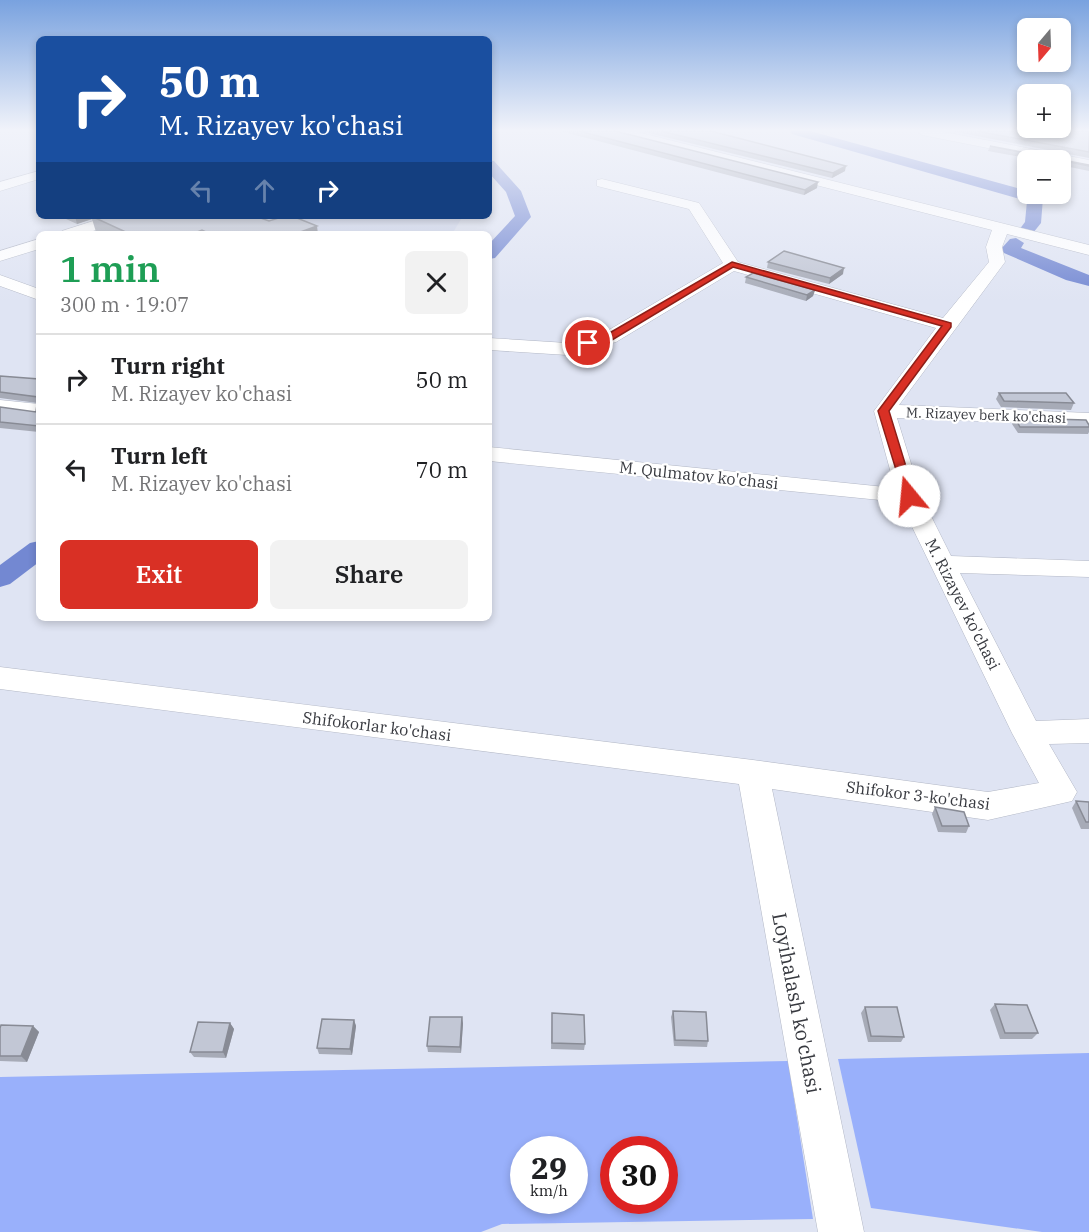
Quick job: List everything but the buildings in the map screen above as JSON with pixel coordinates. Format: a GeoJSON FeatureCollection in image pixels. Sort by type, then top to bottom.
{"type":"FeatureCollection","features":[{"type":"Feature","properties":{"kind":"street"},"geometry":{"type":"LineString","coordinates":[[624,188],[694,206],[732,264],[948,325]]}},
{"type":"Feature","properties":{"kind":"street"},"geometry":{"type":"LineString","coordinates":[[846,188],[1089,250]]}},
{"type":"Feature","properties":{"kind":"street"},"geometry":{"type":"LineString","coordinates":[[78,231],[115,219]]}},
{"type":"Feature","properties":{"kind":"street"},"geometry":{"type":"LineString","coordinates":[[884,411],[998,262],[994,247],[1001,228]]}},
{"type":"Feature","properties":{"kind":"street"},"geometry":{"type":"LineString","coordinates":[[0,256],[36,245]]}},
{"type":"Feature","properties":{"kind":"street"},"geometry":{"type":"LineString","coordinates":[[492,344],[567,349],[609,338],[732,264]]}},
{"type":"Feature","properties":{"kind":"street"},"geometry":{"type":"LineString","coordinates":[[0,280],[36,294]]}},
{"type":"Feature","properties":{"kind":"street"},"geometry":{"type":"LineString","coordinates":[[0,406],[36,410]]}},
{"type":"Feature","properties":{"kind":"street","name":"M. Rizayev berk ko'chasi"},"geometry":{"type":"LineString","coordinates":[[884,411],[1089,419]]}},
{"type":"Feature","properties":{"kind":"street","name":"M. Rizayev ko'chasi"},"geometry":{"type":"LineString","coordinates":[[884,411],[909,496],[1027,733]]}},
{"type":"Feature","properties":{"kind":"street","name":"M. Qulmatov ko'chasi"},"geometry":{"type":"LineString","coordinates":[[492,454],[909,496]]}},
{"type":"Feature","properties":{"kind":"street"},"geometry":{"type":"LineString","coordinates":[[943,564],[1089,569]]}},
{"type":"Feature","properties":{"kind":"street","name":"Shifokorlar ko'chasi"},"geometry":{"type":"LineString","coordinates":[[0,678],[753,773]]}},
{"type":"Feature","properties":{"kind":"street"},"geometry":{"type":"LineString","coordinates":[[1027,733],[1089,731]]}},
{"type":"Feature","properties":{"kind":"street","name":"Shifokor 3-ko'chasi"},"geometry":{"type":"LineString","coordinates":[[753,773],[988,806],[1061,792],[1027,733]]}},
{"type":"Feature","properties":{"kind":"street","name":"Loyihalash ko'chasi"},"geometry":{"type":"LineString","coordinates":[[753,773],[842,1232]]}},
{"type":"Feature","properties":{"kind":"shaded area"},"geometry":{"type":"Polygon","coordinates":[[[133,219],[461,219],[454,231],[97,231],[133,219]]]}},
{"type":"Feature","properties":{"kind":"shaded area"},"geometry":{"type":"Polygon","coordinates":[[[1089,1053],[1089,1232],[1042,1232],[871,1208],[838,1059],[1089,1053]]]}},
{"type":"Feature","properties":{"kind":"shaded area"},"geometry":{"type":"Polygon","coordinates":[[[788,1061],[813,1219],[502,1224],[481,1232],[0,1232],[0,1077],[788,1061]]]}},
{"type":"Feature","properties":{"kind":"waterway"},"geometry":{"type":"LineString","coordinates":[[492,251],[523,217],[511,188]]}},
{"type":"Feature","properties":{"kind":"waterway"},"geometry":{"type":"LineString","coordinates":[[1001,188],[1035,198],[1033,223],[1027,230]]}},
{"type":"Feature","properties":{"kind":"waterway"},"geometry":{"type":"LineString","coordinates":[[1016,243],[1010,249],[1089,281]]}},
{"type":"Feature","properties":{"kind":"waterway"},"geometry":{"type":"LineString","coordinates":[[0,578],[36,551]]}},
{"type":"Feature","properties":{"kind":"route"},"geometry":{"type":"LineString","coordinates":[[588,343],[609,338],[732,264],[948,325],[884,411],[909,496]]}}]}
